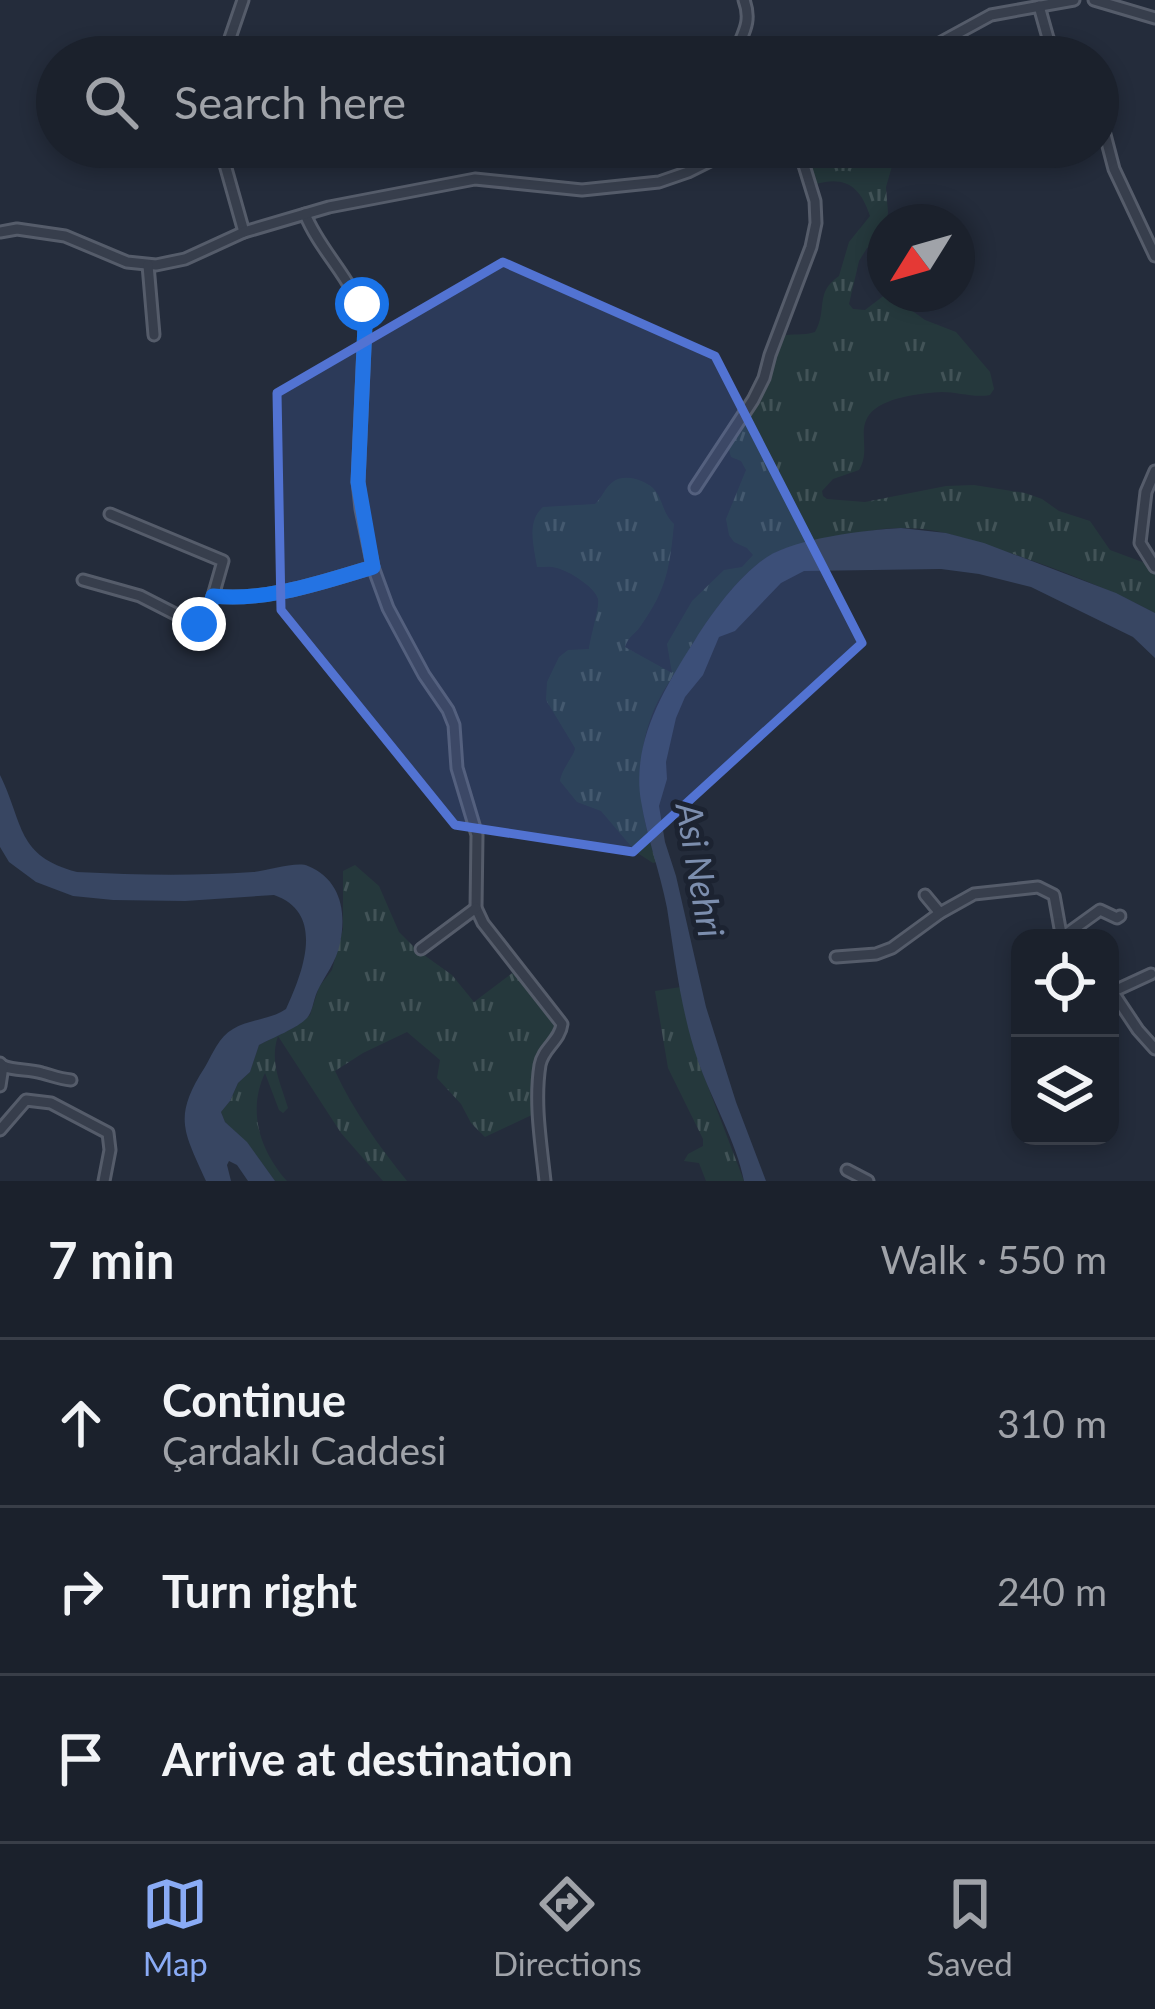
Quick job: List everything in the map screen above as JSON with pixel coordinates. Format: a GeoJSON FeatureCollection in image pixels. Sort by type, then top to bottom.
{"type":"FeatureCollection","features":[{"type":"Feature","properties":{"kind":"street"},"geometry":{"type":"LineString","coordinates":[[231,36],[243,0]]}},
{"type":"Feature","properties":{"kind":"street"},"geometry":{"type":"LineString","coordinates":[[743,36],[749,16],[744,0]]}},
{"type":"Feature","properties":{"kind":"street"},"geometry":{"type":"LineString","coordinates":[[951,36],[1004,11],[1074,0]]}},
{"type":"Feature","properties":{"kind":"street"},"geometry":{"type":"LineString","coordinates":[[1094,0],[1155,16]]}},
{"type":"Feature","properties":{"kind":"street"},"geometry":{"type":"LineString","coordinates":[[1045,3],[1048,36]]}},
{"type":"Feature","properties":{"kind":"street"},"geometry":{"type":"LineString","coordinates":[[226,168],[244,232]]}},
{"type":"Feature","properties":{"kind":"street"},"geometry":{"type":"LineString","coordinates":[[0,232],[65,236],[127,262],[148,265],[185,259],[244,232],[305,214],[475,179],[582,190],[659,182],[696,168]]}},
{"type":"Feature","properties":{"kind":"street"},"geometry":{"type":"LineString","coordinates":[[695,488],[764,378],[811,247],[815,201],[805,168]]}},
{"type":"Feature","properties":{"kind":"street"},"geometry":{"type":"LineString","coordinates":[[1114,168],[1155,256]]}},
{"type":"Feature","properties":{"kind":"street"},"geometry":{"type":"LineString","coordinates":[[305,214],[322,248],[362,304],[358,482],[373,567],[395,623],[454,725],[458,768],[477,835],[476,908],[562,1024],[560,1035],[540,1063],[538,1114],[545,1181]]}},
{"type":"Feature","properties":{"kind":"street"},"geometry":{"type":"LineString","coordinates":[[148,265],[154,335]]}},
{"type":"Feature","properties":{"kind":"street"},"geometry":{"type":"LineString","coordinates":[[1155,471],[1145,492],[1140,543],[1155,567]]}},
{"type":"Feature","properties":{"kind":"street"},"geometry":{"type":"LineString","coordinates":[[83,580],[140,596],[205,624],[223,561],[110,514]]}},
{"type":"Feature","properties":{"kind":"street"},"geometry":{"type":"LineString","coordinates":[[213,596],[264,594],[373,567]]}},
{"type":"Feature","properties":{"kind":"street"},"geometry":{"type":"LineString","coordinates":[[836,957],[876,955],[892,948],[974,894],[1038,887],[1054,895],[1060,929]]}},
{"type":"Feature","properties":{"kind":"street"},"geometry":{"type":"LineString","coordinates":[[925,895],[940,913]]}},
{"type":"Feature","properties":{"kind":"street"},"geometry":{"type":"LineString","coordinates":[[422,949],[476,908]]}},
{"type":"Feature","properties":{"kind":"street"},"geometry":{"type":"LineString","coordinates":[[1075,929],[1100,910],[1120,916]]}},
{"type":"Feature","properties":{"kind":"street"},"geometry":{"type":"LineString","coordinates":[[1119,987],[1150,974]]}},
{"type":"Feature","properties":{"kind":"street"},"geometry":{"type":"LineString","coordinates":[[1119,1002],[1155,1048]]}},
{"type":"Feature","properties":{"kind":"street"},"geometry":{"type":"LineString","coordinates":[[2,1064],[7,1069],[71,1079]]}},
{"type":"Feature","properties":{"kind":"street"},"geometry":{"type":"LineString","coordinates":[[0,1086],[2,1064]]}},
{"type":"Feature","properties":{"kind":"street"},"geometry":{"type":"LineString","coordinates":[[0,1130],[26,1100],[51,1103],[109,1133],[104,1181]]}},
{"type":"Feature","properties":{"kind":"street"},"geometry":{"type":"LineString","coordinates":[[847,1169],[868,1181]]}},
{"type":"Feature","properties":{"kind":"highlighted area"},"geometry":{"type":"Polygon","coordinates":[[[503,262],[715,356],[862,643],[633,852],[455,825],[281,610],[277,393],[503,262]]]}},
{"type":"Feature","properties":{"kind":"green space"},"geometry":{"type":"Polygon","coordinates":[[[806,168],[891,168],[887,204],[867,204],[867,210],[856,190],[834,181],[813,185],[806,168]]]}},
{"type":"Feature","properties":{"kind":"green space"},"geometry":{"type":"Polygon","coordinates":[[[867,220],[867,248],[859,261],[849,304],[853,309],[914,312],[956,332],[990,372],[994,389],[984,396],[914,395],[875,409],[866,421],[859,470],[833,479],[823,496],[865,502],[974,485],[1025,493],[1090,521],[1110,550],[1145,563],[1155,573],[1155,613],[1047,566],[932,530],[876,530],[776,552],[743,576],[720,604],[650,720],[641,782],[645,823],[657,862],[653,863],[636,852],[601,811],[577,802],[560,781],[575,748],[546,700],[547,682],[559,657],[568,650],[589,649],[598,599],[568,572],[537,567],[533,527],[543,507],[595,504],[618,479],[634,479],[653,488],[674,524],[669,564],[657,599],[625,647],[672,673],[667,644],[692,601],[724,570],[742,567],[753,555],[729,535],[726,519],[746,470],[731,457],[727,443],[781,336],[815,332],[824,295],[839,276],[849,242],[867,220]]]}},
{"type":"Feature","properties":{"kind":"green space"},"geometry":{"type":"Polygon","coordinates":[[[355,865],[379,886],[399,932],[452,975],[474,1002],[515,971],[558,1031],[542,1051],[536,1113],[485,1137],[437,1078],[440,1060],[407,1032],[335,1071],[350,1101],[407,1181],[383,1181],[341,1133],[278,1036],[275,1064],[288,1108],[283,1113],[279,1110],[265,1073],[257,1102],[263,1144],[287,1181],[275,1181],[221,1112],[250,1072],[259,1045],[310,1015],[319,987],[332,970],[343,929],[343,871],[355,865]]]}},
{"type":"Feature","properties":{"kind":"green space"},"geometry":{"type":"Polygon","coordinates":[[[681,987],[699,1063],[744,1181],[706,1181],[699,1163],[684,1161],[703,1146],[703,1139],[668,1068],[655,991],[681,987]]]}},
{"type":"Feature","properties":{"kind":"water"},"geometry":{"type":"Polygon","coordinates":[[[901,528],[984,543],[1116,593],[1155,613],[1155,658],[1133,637],[1031,587],[941,569],[804,571],[781,583],[735,631],[719,637],[703,675],[676,718],[659,806],[706,1007],[766,1181],[744,1181],[698,1061],[683,1005],[667,908],[641,801],[639,779],[646,737],[662,696],[702,629],[757,565],[780,550],[813,540],[901,528]]]}},
{"type":"Feature","properties":{"kind":"water"},"geometry":{"type":"Polygon","coordinates":[[[0,775],[32,847],[77,872],[209,874],[303,865],[319,872],[334,888],[341,908],[340,943],[311,1012],[298,1025],[259,1045],[250,1072],[221,1112],[275,1181],[248,1181],[229,1161],[231,1181],[206,1181],[187,1136],[185,1112],[195,1084],[224,1036],[286,1009],[306,945],[300,915],[274,895],[113,900],[73,896],[36,882],[9,862],[0,847],[0,775]]]}},
{"type":"Feature","properties":{"kind":"route"},"geometry":{"type":"LineString","coordinates":[[199,624],[205,624],[213,596],[264,594],[373,567],[358,482],[362,304]]}},
{"type":"Feature","properties":{"kind":"water label","name":"Asi Nehri"},"geometry":{"type":"Point","coordinates":[700,870]}}]}
